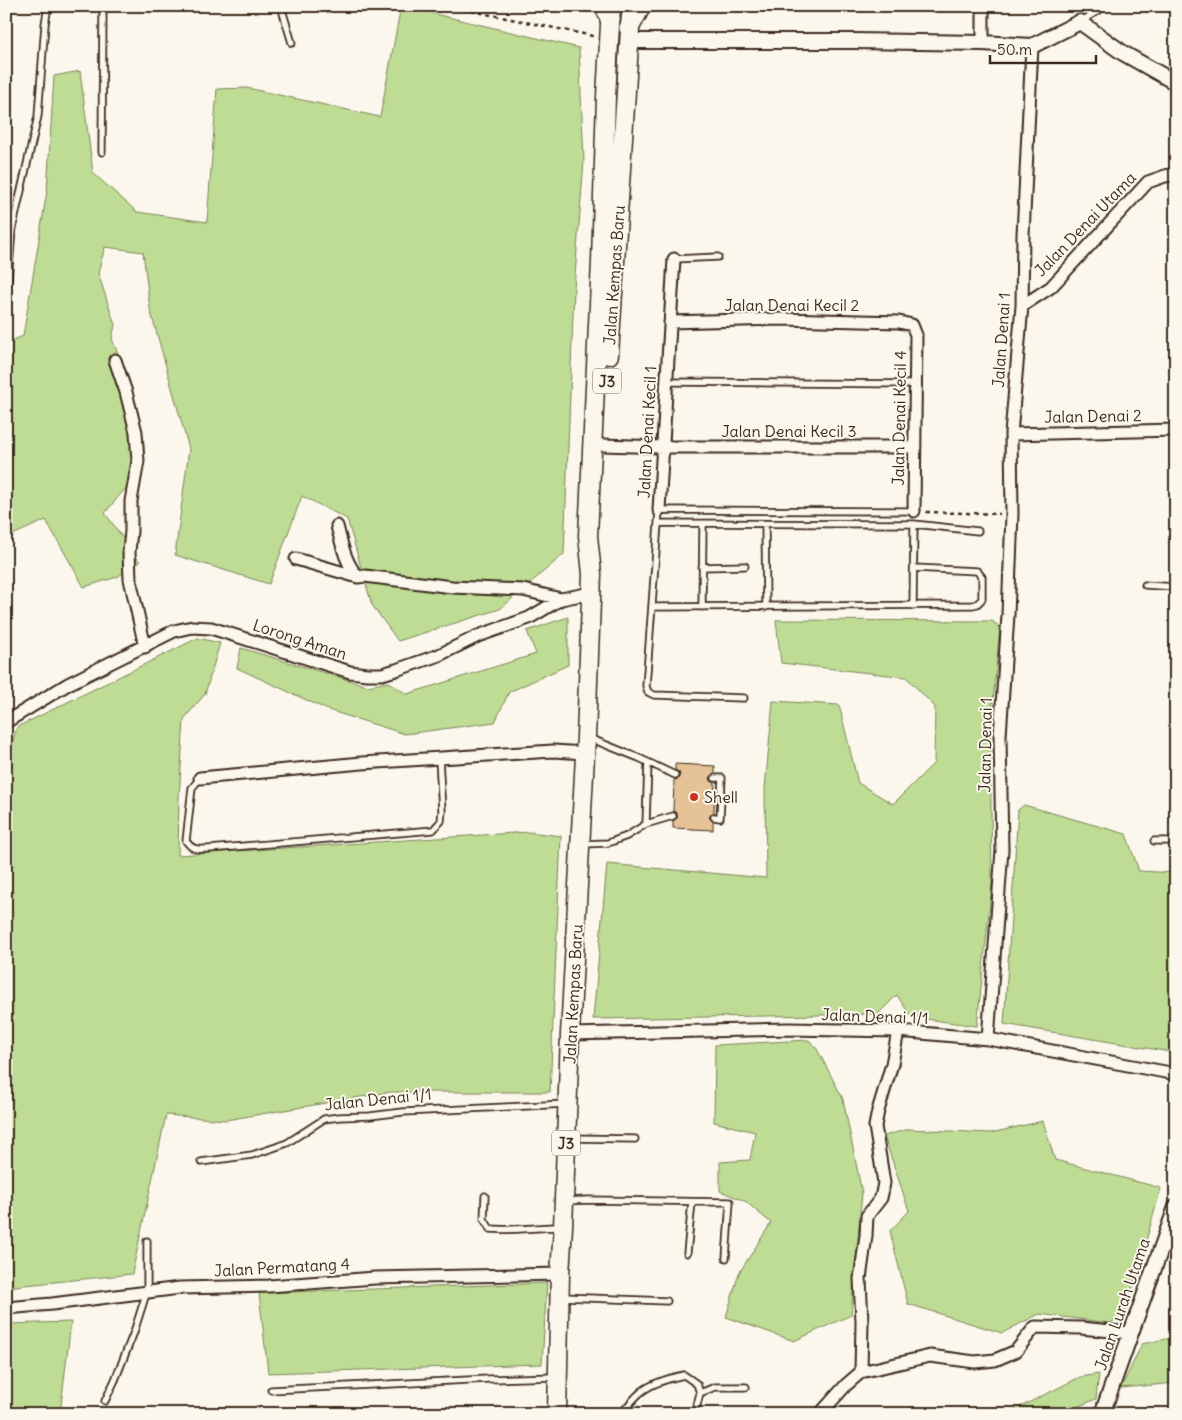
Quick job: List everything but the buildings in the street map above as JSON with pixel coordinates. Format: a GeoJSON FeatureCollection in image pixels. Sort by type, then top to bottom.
{"type":"FeatureCollection","features":[{"type":"Feature","properties":{"kind":"highway"},"geometry":{"type":"LineString","coordinates":[[629,35],[641,6]]}},
{"type":"Feature","properties":{"kind":"main road","name":"Jalan Kempas Baru"},"geometry":{"type":"LineString","coordinates":[[592,574],[599,538],[603,445],[631,6]]}},
{"type":"Feature","properties":{"kind":"main road","name":"Jalan Kempas Baru"},"geometry":{"type":"LineString","coordinates":[[557,1414],[559,1297],[567,1104],[592,594],[588,536],[602,261],[609,11]]}},
{"type":"Feature","properties":{"kind":"street"},"geometry":{"type":"LineString","coordinates":[[983,6],[983,43]]}},
{"type":"Feature","properties":{"kind":"street"},"geometry":{"type":"LineString","coordinates":[[629,35],[983,43],[1032,46],[1080,22],[1123,53],[1176,83]]}},
{"type":"Feature","properties":{"kind":"street","name":"Jalan Denai 1"},"geometry":{"type":"LineString","coordinates":[[988,1039],[1002,850],[1000,736],[1012,514],[1010,434],[1022,306],[1023,235],[1032,46]]}},
{"type":"Feature","properties":{"kind":"street","name":"Jalan Denai Utama"},"geometry":{"type":"LineString","coordinates":[[1022,306],[1051,287],[1148,182],[1176,174]]}},
{"type":"Feature","properties":{"kind":"street","name":"Jalan Denai Kecil 1"},"geometry":{"type":"LineString","coordinates":[[659,510],[674,259]]}},
{"type":"Feature","properties":{"kind":"street","name":"Jalan Denai Kecil 2"},"geometry":{"type":"LineString","coordinates":[[670,322],[791,319],[899,322],[912,325]]}},
{"type":"Feature","properties":{"kind":"street","name":"Jalan Denai Kecil 4"},"geometry":{"type":"LineString","coordinates":[[912,325],[916,336],[914,511]]}},
{"type":"Feature","properties":{"kind":"street"},"geometry":{"type":"LineString","coordinates":[[115,360],[126,392],[136,432],[138,461],[131,501],[131,531],[128,552],[130,579],[145,647]]}},
{"type":"Feature","properties":{"kind":"street","name":"Jalan Denai 2"},"geometry":{"type":"LineString","coordinates":[[1010,434],[1176,430]]}},
{"type":"Feature","properties":{"kind":"street","name":"Jalan Denai Kecil 3"},"geometry":{"type":"LineString","coordinates":[[603,445],[662,447],[915,447]]}},
{"type":"Feature","properties":{"kind":"street"},"geometry":{"type":"LineString","coordinates":[[337,526],[344,555],[351,569],[358,576]]}},
{"type":"Feature","properties":{"kind":"street"},"geometry":{"type":"LineString","coordinates":[[296,559],[358,576],[452,587],[523,590],[560,599]]}},
{"type":"Feature","properties":{"kind":"street","name":"Lorong Aman"},"geometry":{"type":"LineString","coordinates":[[6,722],[68,684],[178,630],[206,627],[350,672],[382,674],[439,655],[478,636],[529,618],[560,599],[592,594]]}},
{"type":"Feature","properties":{"kind":"street"},"geometry":{"type":"LineString","coordinates":[[200,778],[362,763],[552,751],[586,745]]}},
{"type":"Feature","properties":{"kind":"street","name":"Jalan Denai 1/1"},"geometry":{"type":"LineString","coordinates":[[570,1034],[788,1029],[898,1031],[988,1039],[1176,1074]]}},
{"type":"Feature","properties":{"kind":"street"},"geometry":{"type":"LineString","coordinates":[[861,1372],[862,1322],[860,1279],[867,1216],[881,1198],[884,1183],[875,1126],[890,1073],[898,1031]]}},
{"type":"Feature","properties":{"kind":"street","name":"Jalan Lurah Utama"},"geometry":{"type":"LineString","coordinates":[[1102,1414],[1176,1207]]}},
{"type":"Feature","properties":{"kind":"street","name":"Jalan Permatang 4"},"geometry":{"type":"LineString","coordinates":[[6,1308],[52,1304],[147,1291],[376,1278],[560,1274]]}},
{"type":"Feature","properties":{"kind":"street"},"geometry":{"type":"LineString","coordinates":[[820,1414],[846,1385],[861,1372],[930,1356],[975,1362],[995,1360],[1016,1351],[1035,1328],[1081,1328],[1131,1333]]}},
{"type":"Feature","properties":{"kind":"lane"},"geometry":{"type":"LineString","coordinates":[[8,280],[12,230],[38,116],[48,6]]}},
{"type":"Feature","properties":{"kind":"lane"},"geometry":{"type":"LineString","coordinates":[[102,152],[103,6]]}},
{"type":"Feature","properties":{"kind":"lane"},"geometry":{"type":"LineString","coordinates":[[281,6],[292,43]]}},
{"type":"Feature","properties":{"kind":"lane"},"geometry":{"type":"LineString","coordinates":[[1080,22],[1103,8]]}},
{"type":"Feature","properties":{"kind":"lane"},"geometry":{"type":"LineString","coordinates":[[674,259],[718,257]]}},
{"type":"Feature","properties":{"kind":"lane"},"geometry":{"type":"LineString","coordinates":[[666,382],[916,384]]}},
{"type":"Feature","properties":{"kind":"lane"},"geometry":{"type":"LineString","coordinates":[[659,510],[914,511]]}},
{"type":"Feature","properties":{"kind":"lane","name":"Jalan Denai Kecil 1"},"geometry":{"type":"LineString","coordinates":[[659,510],[646,686],[648,692],[654,695],[744,698]]}},
{"type":"Feature","properties":{"kind":"lane"},"geometry":{"type":"LineString","coordinates":[[658,524],[914,524],[978,531]]}},
{"type":"Feature","properties":{"kind":"lane"},"geometry":{"type":"LineString","coordinates":[[702,607],[703,524]]}},
{"type":"Feature","properties":{"kind":"lane"},"geometry":{"type":"LineString","coordinates":[[765,524],[766,607]]}},
{"type":"Feature","properties":{"kind":"lane"},"geometry":{"type":"LineString","coordinates":[[913,606],[914,524]]}},
{"type":"Feature","properties":{"kind":"lane"},"geometry":{"type":"LineString","coordinates":[[702,567],[745,566]]}},
{"type":"Feature","properties":{"kind":"lane"},"geometry":{"type":"LineString","coordinates":[[653,607],[913,606],[977,604],[982,599],[983,581],[980,573],[973,570],[914,568]]}},
{"type":"Feature","properties":{"kind":"lane"},"geometry":{"type":"LineString","coordinates":[[1145,585],[1176,587]]}},
{"type":"Feature","properties":{"kind":"lane"},"geometry":{"type":"LineString","coordinates":[[586,745],[648,762],[674,775]]}},
{"type":"Feature","properties":{"kind":"lane"},"geometry":{"type":"LineString","coordinates":[[200,778],[192,788],[186,841],[190,847],[197,850],[433,830],[440,821],[442,811],[439,759]]}},
{"type":"Feature","properties":{"kind":"lane"},"geometry":{"type":"LineString","coordinates":[[646,824],[648,762]]}},
{"type":"Feature","properties":{"kind":"lane"},"geometry":{"type":"LineString","coordinates":[[714,817],[720,818],[722,778],[715,778]]}},
{"type":"Feature","properties":{"kind":"lane"},"geometry":{"type":"LineString","coordinates":[[581,844],[608,844],[627,836],[646,824],[673,816]]}},
{"type":"Feature","properties":{"kind":"lane"},"geometry":{"type":"LineString","coordinates":[[1154,841],[1176,841]]}},
{"type":"Feature","properties":{"kind":"lane","name":"Jalan Denai 1/1"},"geometry":{"type":"LineString","coordinates":[[201,1162],[252,1155],[276,1147],[287,1143],[324,1119],[339,1116],[370,1116],[413,1111],[567,1104]]}},
{"type":"Feature","properties":{"kind":"lane"},"geometry":{"type":"LineString","coordinates":[[566,1138],[636,1139]]}},
{"type":"Feature","properties":{"kind":"lane"},"geometry":{"type":"LineString","coordinates":[[485,1196],[484,1219],[490,1229],[510,1230],[563,1227]]}},
{"type":"Feature","properties":{"kind":"lane"},"geometry":{"type":"LineString","coordinates":[[564,1201],[730,1202],[726,1258]]}},
{"type":"Feature","properties":{"kind":"lane"},"geometry":{"type":"LineString","coordinates":[[687,1253],[692,1202]]}},
{"type":"Feature","properties":{"kind":"lane"},"geometry":{"type":"LineString","coordinates":[[105,1401],[134,1332],[147,1291],[147,1241]]}},
{"type":"Feature","properties":{"kind":"lane"},"geometry":{"type":"LineString","coordinates":[[559,1297],[667,1301]]}},
{"type":"Feature","properties":{"kind":"lane"},"geometry":{"type":"LineString","coordinates":[[621,1414],[640,1392],[674,1377],[684,1375],[697,1384],[700,1393],[697,1405]]}},
{"type":"Feature","properties":{"kind":"lane"},"geometry":{"type":"LineString","coordinates":[[270,1390],[557,1377]]}},
{"type":"Feature","properties":{"kind":"lane"},"geometry":{"type":"LineString","coordinates":[[700,1393],[715,1387],[746,1387]]}},
{"type":"Feature","properties":{"kind":"path"},"geometry":{"type":"LineString","coordinates":[[448,6],[609,39]]}},
{"type":"Feature","properties":{"kind":"path"},"geometry":{"type":"LineString","coordinates":[[914,511],[1012,514]]}},
{"type":"Feature","properties":{"kind":"green space"},"geometry":{"type":"Polygon","coordinates":[[[401,6],[579,48],[584,161],[574,288],[564,554],[500,609],[398,641],[372,605],[347,519],[302,496],[269,584],[175,555],[189,449],[150,309],[143,252],[105,247],[98,273],[115,325],[112,339],[125,371],[143,441],[139,482],[123,491],[105,513],[140,562],[117,577],[84,587],[46,520],[6,538],[6,343],[23,336],[47,191],[54,76],[80,71],[93,173],[137,212],[207,222],[217,89],[247,88],[380,117],[401,6]]]}},
{"type":"Feature","properties":{"kind":"green space"},"geometry":{"type":"Polygon","coordinates":[[[568,617],[568,665],[509,692],[495,722],[405,734],[328,710],[237,668],[241,648],[368,686],[388,682],[407,694],[536,654],[527,631],[568,617]]]}},
{"type":"Feature","properties":{"kind":"green space"},"geometry":{"type":"Polygon","coordinates":[[[776,620],[992,621],[1000,627],[990,733],[992,883],[977,1026],[911,1017],[897,995],[878,1014],[593,1019],[607,864],[766,878],[765,789],[773,701],[839,705],[858,783],[893,804],[934,763],[935,707],[906,677],[781,663],[776,620]]]}},
{"type":"Feature","properties":{"kind":"green space"},"geometry":{"type":"Polygon","coordinates":[[[198,638],[220,643],[205,694],[184,719],[179,798],[178,855],[529,832],[561,836],[550,1092],[390,1092],[226,1120],[166,1115],[132,1274],[6,1287],[6,763],[17,727],[198,638]]]}},
{"type":"Feature","properties":{"kind":"green space"},"geometry":{"type":"Polygon","coordinates":[[[1024,805],[1126,834],[1139,871],[1176,873],[1176,1053],[1004,1024],[1018,810],[1024,805]]]}},
{"type":"Feature","properties":{"kind":"green space"},"geometry":{"type":"Polygon","coordinates":[[[809,1040],[817,1049],[843,1099],[862,1193],[851,1315],[794,1341],[726,1317],[739,1273],[771,1223],[745,1201],[720,1191],[720,1162],[750,1160],[755,1132],[714,1122],[715,1045],[809,1040]]]}},
{"type":"Feature","properties":{"kind":"green space"},"geometry":{"type":"Polygon","coordinates":[[[1043,1121],[1055,1160],[1161,1188],[1125,1315],[1110,1323],[1039,1314],[1002,1333],[908,1304],[890,1231],[909,1211],[884,1136],[908,1129],[991,1133],[1043,1121]]]}},
{"type":"Feature","properties":{"kind":"green space"},"geometry":{"type":"Polygon","coordinates":[[[547,1283],[542,1364],[268,1373],[259,1293],[547,1283]]]}},
{"type":"Feature","properties":{"kind":"green space"},"geometry":{"type":"Polygon","coordinates":[[[71,1322],[60,1414],[6,1414],[6,1324],[71,1322]]]}},
{"type":"Feature","properties":{"kind":"green space"},"geometry":{"type":"Polygon","coordinates":[[[1176,1337],[1176,1383],[1121,1388],[1142,1344],[1176,1337]]]}},
{"type":"Feature","properties":{"kind":"green space"},"geometry":{"type":"Polygon","coordinates":[[[1099,1374],[1096,1399],[1060,1414],[1006,1414],[1080,1377],[1099,1374]]]}},
{"type":"Feature","properties":{"kind":"place","name":"Shell"},"geometry":{"type":"Point","coordinates":[694,797]}}]}
